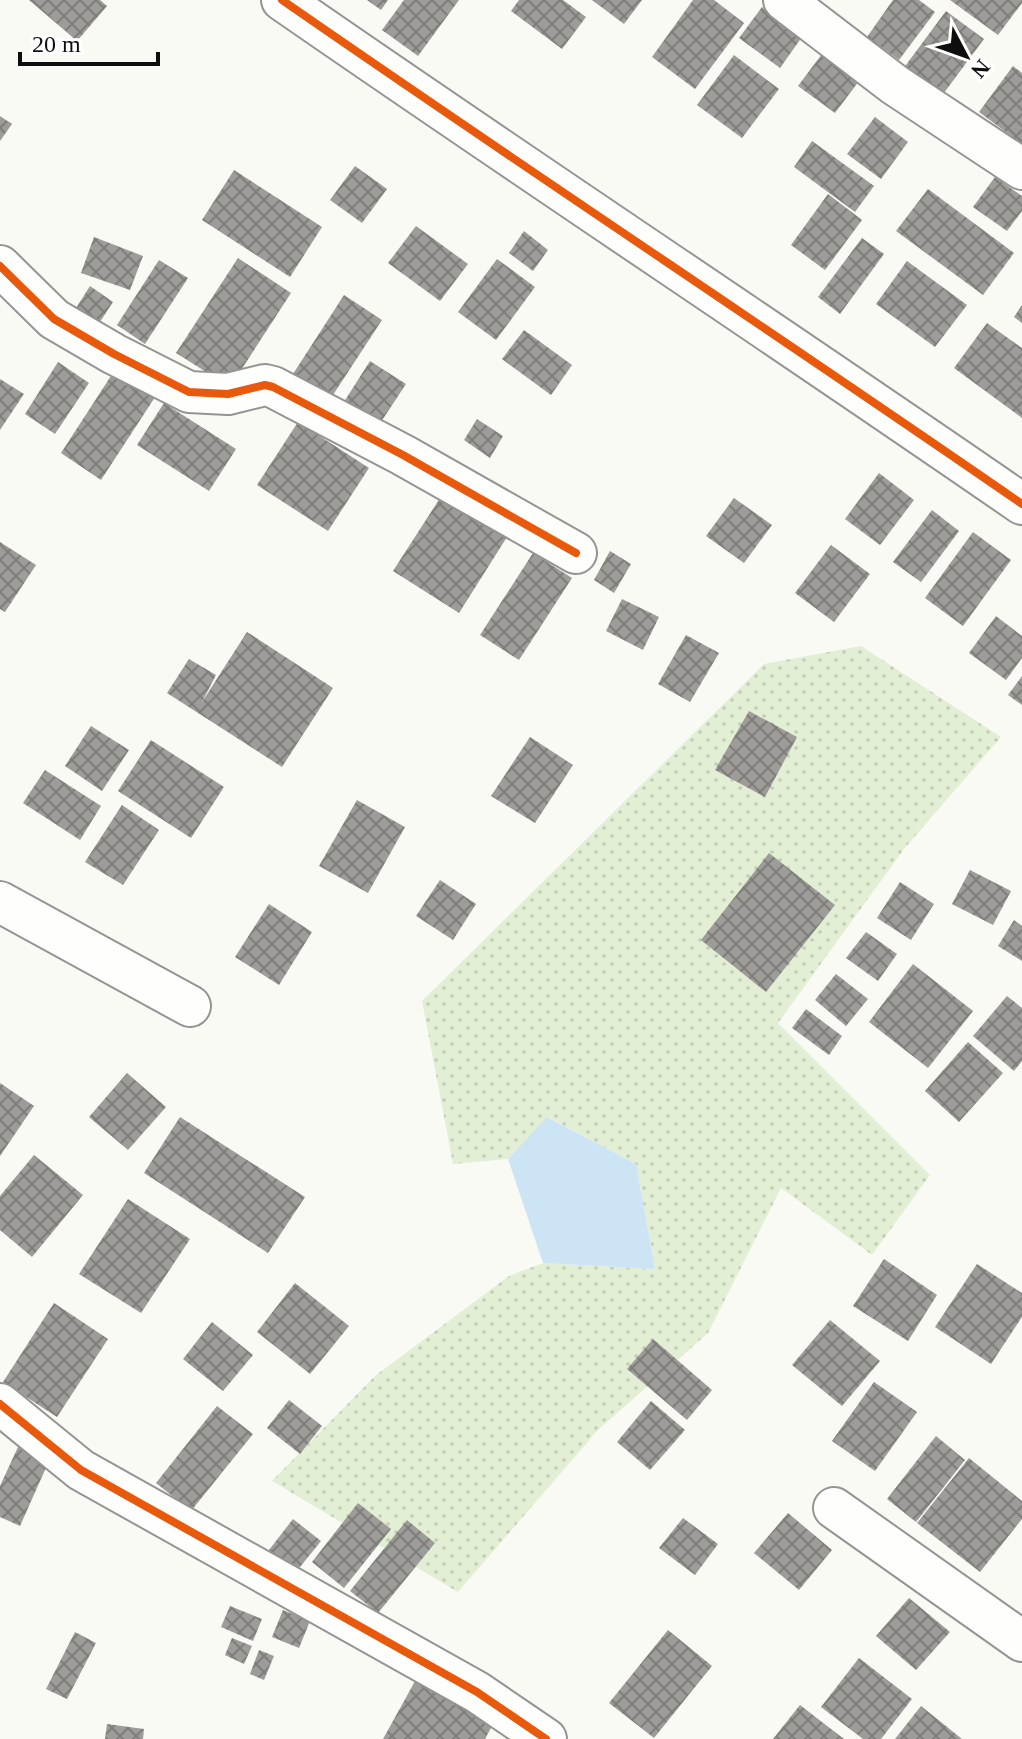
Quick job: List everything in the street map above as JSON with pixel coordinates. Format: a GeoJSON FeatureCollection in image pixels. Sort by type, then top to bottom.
{"type":"FeatureCollection","features":[{"type":"Feature","properties":{"kind":"street"},"geometry":{"type":"LineString","coordinates":[[282,0],[508,157],[827,369],[1022,504]]}},
{"type":"Feature","properties":{"kind":"street"},"geometry":{"type":"LineString","coordinates":[[784,0],[895,85],[1022,169]]}},
{"type":"Feature","properties":{"kind":"street"},"geometry":{"type":"LineString","coordinates":[[0,266],[54,319],[189,392],[228,394],[265,385],[273,387],[403,455],[576,553]]}},
{"type":"Feature","properties":{"kind":"street"},"geometry":{"type":"LineString","coordinates":[[0,902],[190,1006]]}},
{"type":"Feature","properties":{"kind":"street"},"geometry":{"type":"LineString","coordinates":[[0,1404],[81,1470],[477,1692],[546,1739]]}},
{"type":"Feature","properties":{"kind":"street"},"geometry":{"type":"LineString","coordinates":[[834,1508],[1022,1641]]}},
{"type":"Feature","properties":{"kind":"green space"},"geometry":{"type":"Polygon","coordinates":[[[861,646],[1001,737],[904,849],[778,1023],[930,1175],[872,1255],[781,1188],[708,1333],[598,1430],[458,1592],[272,1481],[375,1376],[509,1276],[543,1263],[655,1269],[636,1164],[548,1117],[508,1159],[453,1164],[422,1001],[764,664],[861,646]]]}},
{"type":"Feature","properties":{"kind":"water"},"geometry":{"type":"Polygon","coordinates":[[[547,1117],[636,1164],[655,1269],[543,1263],[508,1159],[547,1117]]]}},
{"type":"Feature","properties":{"kind":"building"},"geometry":{"type":"Polygon","coordinates":[[[29,0],[100,0],[107,6],[77,41],[29,0]]]}},
{"type":"Feature","properties":{"kind":"building"},"geometry":{"type":"Polygon","coordinates":[[[367,0],[388,0],[381,10],[367,0]]]}},
{"type":"Feature","properties":{"kind":"building"},"geometry":{"type":"Polygon","coordinates":[[[404,0],[459,0],[418,56],[382,30],[404,0]]]}},
{"type":"Feature","properties":{"kind":"building"},"geometry":{"type":"Polygon","coordinates":[[[519,0],[563,0],[586,17],[562,49],[511,11],[519,0]]]}},
{"type":"Feature","properties":{"kind":"building"},"geometry":{"type":"Polygon","coordinates":[[[592,0],[642,0],[624,24],[592,0]]]}},
{"type":"Feature","properties":{"kind":"building"},"geometry":{"type":"Polygon","coordinates":[[[693,0],[714,0],[744,23],[695,89],[652,57],[693,0]]]}},
{"type":"Feature","properties":{"kind":"building"},"geometry":{"type":"Polygon","coordinates":[[[893,0],[919,0],[935,12],[899,60],[867,37],[893,0]]]}},
{"type":"Feature","properties":{"kind":"building"},"geometry":{"type":"Polygon","coordinates":[[[950,0],[1022,0],[1022,3],[998,35],[950,0]]]}},
{"type":"Feature","properties":{"kind":"building"},"geometry":{"type":"Polygon","coordinates":[[[762,7],[802,37],[780,68],[739,38],[762,7]]]}},
{"type":"Feature","properties":{"kind":"building"},"geometry":{"type":"Polygon","coordinates":[[[946,11],[984,39],[938,101],[900,73],[946,11]]]}},
{"type":"Feature","properties":{"kind":"building"},"geometry":{"type":"Polygon","coordinates":[[[828,46],[865,73],[835,113],[798,86],[828,46]]]}},
{"type":"Feature","properties":{"kind":"building"},"geometry":{"type":"Polygon","coordinates":[[[734,55],[779,89],[742,138],[697,105],[734,55]]]}},
{"type":"Feature","properties":{"kind":"building"},"geometry":{"type":"Polygon","coordinates":[[[1013,66],[1022,73],[1022,144],[979,112],[1013,66]]]}},
{"type":"Feature","properties":{"kind":"building"},"geometry":{"type":"Polygon","coordinates":[[[0,116],[12,124],[0,141],[0,116]]]}},
{"type":"Feature","properties":{"kind":"building"},"geometry":{"type":"Polygon","coordinates":[[[875,117],[908,142],[881,179],[847,154],[875,117]]]}},
{"type":"Feature","properties":{"kind":"building"},"geometry":{"type":"Polygon","coordinates":[[[812,141],[874,186],[855,212],[794,167],[812,141]]]}},
{"type":"Feature","properties":{"kind":"building"},"geometry":{"type":"Polygon","coordinates":[[[355,166],[387,189],[362,223],[330,200],[355,166]]]}},
{"type":"Feature","properties":{"kind":"building"},"geometry":{"type":"Polygon","coordinates":[[[234,170],[322,227],[290,277],[202,220],[234,170]]]}},
{"type":"Feature","properties":{"kind":"building"},"geometry":{"type":"Polygon","coordinates":[[[995,177],[1022,196],[1022,211],[1007,231],[973,207],[995,177]]]}},
{"type":"Feature","properties":{"kind":"building"},"geometry":{"type":"Polygon","coordinates":[[[928,189],[1014,253],[983,295],[896,231],[928,189]]]}},
{"type":"Feature","properties":{"kind":"building"},"geometry":{"type":"Polygon","coordinates":[[[828,194],[862,220],[825,270],[791,245],[828,194]]]}},
{"type":"Feature","properties":{"kind":"building"},"geometry":{"type":"Polygon","coordinates":[[[416,226],[468,264],[440,301],[388,263],[416,226]]]}},
{"type":"Feature","properties":{"kind":"building"},"geometry":{"type":"Polygon","coordinates":[[[524,231],[548,250],[533,271],[509,253],[524,231]]]}},
{"type":"Feature","properties":{"kind":"building"},"geometry":{"type":"Polygon","coordinates":[[[94,237],[143,256],[130,290],[81,273],[94,237]]]}},
{"type":"Feature","properties":{"kind":"building"},"geometry":{"type":"Polygon","coordinates":[[[862,238],[884,254],[840,314],[818,297],[862,238]]]}},
{"type":"Feature","properties":{"kind":"building"},"geometry":{"type":"Polygon","coordinates":[[[238,258],[291,293],[230,387],[176,353],[238,258]]]}},
{"type":"Feature","properties":{"kind":"building"},"geometry":{"type":"Polygon","coordinates":[[[497,259],[535,287],[496,340],[458,312],[497,259]]]}},
{"type":"Feature","properties":{"kind":"building"},"geometry":{"type":"Polygon","coordinates":[[[159,260],[188,278],[145,344],[117,325],[159,260]]]}},
{"type":"Feature","properties":{"kind":"building"},"geometry":{"type":"Polygon","coordinates":[[[907,261],[967,305],[935,347],[876,304],[907,261]]]}},
{"type":"Feature","properties":{"kind":"building"},"geometry":{"type":"Polygon","coordinates":[[[90,286],[113,302],[94,331],[71,316],[90,286]]]}},
{"type":"Feature","properties":{"kind":"building"},"geometry":{"type":"Polygon","coordinates":[[[344,295],[382,320],[331,398],[293,374],[344,295]]]}},
{"type":"Feature","properties":{"kind":"building"},"geometry":{"type":"Polygon","coordinates":[[[1022,305],[1022,323],[1014,317],[1022,305]]]}},
{"type":"Feature","properties":{"kind":"building"},"geometry":{"type":"Polygon","coordinates":[[[987,323],[1022,348],[1022,418],[954,368],[987,323]]]}},
{"type":"Feature","properties":{"kind":"building"},"geometry":{"type":"Polygon","coordinates":[[[524,330],[572,365],[551,395],[502,359],[524,330]]]}},
{"type":"Feature","properties":{"kind":"building"},"geometry":{"type":"Polygon","coordinates":[[[370,361],[406,384],[377,428],[342,405],[370,361]]]}},
{"type":"Feature","properties":{"kind":"building"},"geometry":{"type":"Polygon","coordinates":[[[58,362],[89,383],[55,434],[25,414],[58,362]]]}},
{"type":"Feature","properties":{"kind":"building"},"geometry":{"type":"Polygon","coordinates":[[[120,362],[161,388],[101,480],[61,453],[120,362]]]}},
{"type":"Feature","properties":{"kind":"building"},"geometry":{"type":"Polygon","coordinates":[[[0,379],[24,394],[0,430],[0,379]]]}},
{"type":"Feature","properties":{"kind":"building"},"geometry":{"type":"Polygon","coordinates":[[[164,403],[236,449],[209,491],[137,445],[164,403]]]}},
{"type":"Feature","properties":{"kind":"building"},"geometry":{"type":"Polygon","coordinates":[[[477,419],[503,436],[490,458],[464,440],[477,419]]]}},
{"type":"Feature","properties":{"kind":"building"},"geometry":{"type":"Polygon","coordinates":[[[298,422],[369,468],[328,531],[257,485],[298,422]]]}},
{"type":"Feature","properties":{"kind":"building"},"geometry":{"type":"Polygon","coordinates":[[[879,473],[914,500],[880,545],[845,519],[879,473]]]}},
{"type":"Feature","properties":{"kind":"building"},"geometry":{"type":"Polygon","coordinates":[[[442,495],[507,537],[459,613],[393,571],[442,495]]]}},
{"type":"Feature","properties":{"kind":"building"},"geometry":{"type":"Polygon","coordinates":[[[734,498],[772,525],[744,563],[706,536],[734,498]]]}},
{"type":"Feature","properties":{"kind":"building"},"geometry":{"type":"Polygon","coordinates":[[[932,510],[959,531],[921,582],[893,562],[932,510]]]}},
{"type":"Feature","properties":{"kind":"building"},"geometry":{"type":"Polygon","coordinates":[[[973,532],[1011,560],[963,626],[925,598],[973,532]]]}},
{"type":"Feature","properties":{"kind":"building"},"geometry":{"type":"Polygon","coordinates":[[[0,542],[36,565],[5,612],[0,609],[0,542]]]}},
{"type":"Feature","properties":{"kind":"building"},"geometry":{"type":"Polygon","coordinates":[[[831,545],[870,574],[834,622],[795,593],[831,545]]]}},
{"type":"Feature","properties":{"kind":"building"},"geometry":{"type":"Polygon","coordinates":[[[610,551],[631,564],[614,593],[594,580],[610,551]]]}},
{"type":"Feature","properties":{"kind":"building"},"geometry":{"type":"Polygon","coordinates":[[[533,553],[572,578],[519,660],[480,635],[533,553]]]}},
{"type":"Feature","properties":{"kind":"building"},"geometry":{"type":"Polygon","coordinates":[[[622,599],[659,617],[643,650],[606,631],[622,599]]]}},
{"type":"Feature","properties":{"kind":"building"},"geometry":{"type":"Polygon","coordinates":[[[996,616],[1022,636],[1022,658],[1006,680],[969,653],[996,616]]]}},
{"type":"Feature","properties":{"kind":"building"},"geometry":{"type":"Polygon","coordinates":[[[247,632],[333,688],[282,767],[167,693],[189,659],[216,675],[202,702],[247,632]]]}},
{"type":"Feature","properties":{"kind":"building"},"geometry":{"type":"Polygon","coordinates":[[[686,635],[719,653],[690,702],[658,684],[686,635]]]}},
{"type":"Feature","properties":{"kind":"building"},"geometry":{"type":"Polygon","coordinates":[[[1022,676],[1022,705],[1008,695],[1022,676]]]}},
{"type":"Feature","properties":{"kind":"building"},"geometry":{"type":"Polygon","coordinates":[[[749,711],[797,737],[765,797],[715,770],[749,711]]]}},
{"type":"Feature","properties":{"kind":"building"},"geometry":{"type":"Polygon","coordinates":[[[91,726],[129,750],[102,791],[65,766],[91,726]]]}},
{"type":"Feature","properties":{"kind":"building"},"geometry":{"type":"Polygon","coordinates":[[[530,737],[573,765],[535,823],[491,796],[530,737]]]}},
{"type":"Feature","properties":{"kind":"building"},"geometry":{"type":"Polygon","coordinates":[[[151,740],[224,787],[191,838],[118,791],[151,740]]]}},
{"type":"Feature","properties":{"kind":"building"},"geometry":{"type":"Polygon","coordinates":[[[45,770],[101,806],[80,840],[23,803],[45,770]]]}},
{"type":"Feature","properties":{"kind":"building"},"geometry":{"type":"Polygon","coordinates":[[[357,800],[405,827],[368,893],[319,866],[357,800]]]}},
{"type":"Feature","properties":{"kind":"building"},"geometry":{"type":"Polygon","coordinates":[[[122,805],[159,830],[123,885],[85,862],[122,805]]]}},
{"type":"Feature","properties":{"kind":"building"},"geometry":{"type":"Polygon","coordinates":[[[769,853],[835,905],[766,992],[701,940],[769,853]]]}},
{"type":"Feature","properties":{"kind":"building"},"geometry":{"type":"Polygon","coordinates":[[[970,870],[1011,891],[993,925],[952,904],[970,870]]]}},
{"type":"Feature","properties":{"kind":"building"},"geometry":{"type":"Polygon","coordinates":[[[440,880],[476,904],[453,940],[416,916],[440,880]]]}},
{"type":"Feature","properties":{"kind":"building"},"geometry":{"type":"Polygon","coordinates":[[[900,882],[934,904],[911,940],[877,918],[900,882]]]}},
{"type":"Feature","properties":{"kind":"building"},"geometry":{"type":"Polygon","coordinates":[[[269,904],[312,932],[279,985],[235,957],[269,904]]]}},
{"type":"Feature","properties":{"kind":"building"},"geometry":{"type":"Polygon","coordinates":[[[1014,920],[1022,926],[1022,961],[998,946],[1014,920]]]}},
{"type":"Feature","properties":{"kind":"building"},"geometry":{"type":"Polygon","coordinates":[[[866,932],[897,954],[878,981],[846,958],[866,932]]]}},
{"type":"Feature","properties":{"kind":"building"},"geometry":{"type":"Polygon","coordinates":[[[913,964],[973,1011],[928,1068],[869,1022],[913,964]]]}},
{"type":"Feature","properties":{"kind":"building"},"geometry":{"type":"Polygon","coordinates":[[[836,974],[868,999],[846,1026],[815,1000],[836,974]]]}},
{"type":"Feature","properties":{"kind":"building"},"geometry":{"type":"Polygon","coordinates":[[[1007,996],[1022,1008],[1022,1061],[1014,1071],[973,1036],[1007,996]]]}},
{"type":"Feature","properties":{"kind":"building"},"geometry":{"type":"Polygon","coordinates":[[[806,1009],[842,1036],[829,1055],[792,1028],[806,1009]]]}},
{"type":"Feature","properties":{"kind":"building"},"geometry":{"type":"Polygon","coordinates":[[[968,1042],[1003,1073],[959,1122],[925,1091],[968,1042]]]}},
{"type":"Feature","properties":{"kind":"building"},"geometry":{"type":"Polygon","coordinates":[[[127,1073],[166,1107],[128,1150],[89,1117],[127,1073]]]}},
{"type":"Feature","properties":{"kind":"building"},"geometry":{"type":"Polygon","coordinates":[[[0,1083],[34,1106],[0,1156],[0,1083]]]}},
{"type":"Feature","properties":{"kind":"building"},"geometry":{"type":"Polygon","coordinates":[[[180,1117],[305,1197],[268,1253],[144,1173],[180,1117]]]}},
{"type":"Feature","properties":{"kind":"building"},"geometry":{"type":"Polygon","coordinates":[[[34,1155],[83,1195],[32,1257],[0,1230],[0,1196],[34,1155]]]}},
{"type":"Feature","properties":{"kind":"building"},"geometry":{"type":"Polygon","coordinates":[[[128,1199],[190,1239],[141,1313],[79,1274],[128,1199]]]}},
{"type":"Feature","properties":{"kind":"building"},"geometry":{"type":"Polygon","coordinates":[[[884,1259],[937,1295],[908,1341],[853,1306],[884,1259]]]}},
{"type":"Feature","properties":{"kind":"building"},"geometry":{"type":"Polygon","coordinates":[[[977,1264],[1022,1293],[1022,1317],[991,1364],[935,1327],[977,1264]]]}},
{"type":"Feature","properties":{"kind":"building"},"geometry":{"type":"Polygon","coordinates":[[[295,1283],[349,1326],[310,1374],[257,1332],[295,1283]]]}},
{"type":"Feature","properties":{"kind":"building"},"geometry":{"type":"Polygon","coordinates":[[[54,1303],[108,1339],[57,1417],[3,1382],[54,1303]]]}},
{"type":"Feature","properties":{"kind":"building"},"geometry":{"type":"Polygon","coordinates":[[[830,1320],[880,1361],[842,1406],[792,1365],[830,1320]]]}},
{"type":"Feature","properties":{"kind":"building"},"geometry":{"type":"Polygon","coordinates":[[[212,1322],[253,1355],[223,1391],[183,1359],[212,1322]]]}},
{"type":"Feature","properties":{"kind":"building"},"geometry":{"type":"Polygon","coordinates":[[[653,1339],[712,1390],[687,1420],[627,1369],[653,1339]]]}},
{"type":"Feature","properties":{"kind":"building"},"geometry":{"type":"Polygon","coordinates":[[[874,1382],[917,1412],[875,1471],[832,1441],[874,1382]]]}},
{"type":"Feature","properties":{"kind":"building"},"geometry":{"type":"Polygon","coordinates":[[[289,1400],[322,1426],[300,1454],[267,1428],[289,1400]]]}},
{"type":"Feature","properties":{"kind":"building"},"geometry":{"type":"Polygon","coordinates":[[[651,1401],[685,1430],[650,1470],[617,1442],[651,1401]]]}},
{"type":"Feature","properties":{"kind":"building"},"geometry":{"type":"Polygon","coordinates":[[[217,1406],[253,1434],[191,1511],[156,1483],[217,1406]]]}},
{"type":"Feature","properties":{"kind":"building"},"geometry":{"type":"Polygon","coordinates":[[[936,1436],[965,1460],[916,1522],[887,1499],[936,1436]]]}},
{"type":"Feature","properties":{"kind":"building"},"geometry":{"type":"Polygon","coordinates":[[[18,1447],[49,1461],[20,1526],[0,1517],[0,1486],[18,1447]]]}},
{"type":"Feature","properties":{"kind":"building"},"geometry":{"type":"Polygon","coordinates":[[[969,1458],[1022,1501],[1022,1519],[980,1572],[917,1523],[969,1458]]]}},
{"type":"Feature","properties":{"kind":"building"},"geometry":{"type":"Polygon","coordinates":[[[358,1503],[391,1529],[344,1588],[312,1562],[358,1503]]]}},
{"type":"Feature","properties":{"kind":"building"},"geometry":{"type":"Polygon","coordinates":[[[788,1513],[832,1550],[799,1590],[754,1553],[788,1513]]]}},
{"type":"Feature","properties":{"kind":"building"},"geometry":{"type":"Polygon","coordinates":[[[683,1518],[718,1544],[695,1575],[659,1548],[683,1518]]]}},
{"type":"Feature","properties":{"kind":"building"},"geometry":{"type":"Polygon","coordinates":[[[293,1519],[321,1541],[296,1572],[269,1550],[293,1519]]]}},
{"type":"Feature","properties":{"kind":"building"},"geometry":{"type":"Polygon","coordinates":[[[407,1520],[435,1543],[378,1613],[350,1591],[407,1520]]]}},
{"type":"Feature","properties":{"kind":"building"},"geometry":{"type":"Polygon","coordinates":[[[909,1598],[950,1632],[916,1670],[876,1636],[909,1598]]]}},
{"type":"Feature","properties":{"kind":"building"},"geometry":{"type":"Polygon","coordinates":[[[230,1606],[262,1619],[253,1641],[221,1627],[230,1606]]]}},
{"type":"Feature","properties":{"kind":"building"},"geometry":{"type":"Polygon","coordinates":[[[283,1610],[310,1621],[299,1648],[272,1637],[283,1610]]]}},
{"type":"Feature","properties":{"kind":"building"},"geometry":{"type":"Polygon","coordinates":[[[668,1630],[712,1666],[654,1738],[609,1703],[668,1630]]]}},
{"type":"Feature","properties":{"kind":"building"},"geometry":{"type":"Polygon","coordinates":[[[75,1632],[96,1643],[67,1699],[46,1689],[75,1632]]]}},
{"type":"Feature","properties":{"kind":"building"},"geometry":{"type":"Polygon","coordinates":[[[232,1638],[252,1646],[244,1664],[225,1655],[232,1638]]]}},
{"type":"Feature","properties":{"kind":"building"},"geometry":{"type":"Polygon","coordinates":[[[259,1650],[274,1656],[264,1680],[250,1674],[259,1650]]]}},
{"type":"Feature","properties":{"kind":"building"},"geometry":{"type":"Polygon","coordinates":[[[859,1658],[912,1699],[881,1739],[863,1739],[821,1707],[859,1658]]]}},
{"type":"Feature","properties":{"kind":"building"},"geometry":{"type":"Polygon","coordinates":[[[419,1674],[497,1717],[485,1739],[383,1739],[419,1674]]]}},
{"type":"Feature","properties":{"kind":"building"},"geometry":{"type":"Polygon","coordinates":[[[800,1705],[844,1739],[773,1739],[800,1705]]]}},
{"type":"Feature","properties":{"kind":"building"},"geometry":{"type":"Polygon","coordinates":[[[921,1706],[962,1739],[895,1739],[921,1706]]]}},
{"type":"Feature","properties":{"kind":"building"},"geometry":{"type":"Polygon","coordinates":[[[107,1724],[144,1729],[143,1739],[105,1739],[107,1724]]]}},
{"type":"Feature","properties":{"kind":"cycle path"},"geometry":{"type":"LineString","coordinates":[[282,0],[1022,504]]}},
{"type":"Feature","properties":{"kind":"cycle path"},"geometry":{"type":"LineString","coordinates":[[0,266],[54,319],[189,392],[228,394],[265,385],[273,387],[403,455],[576,553]]}},
{"type":"Feature","properties":{"kind":"cycle path"},"geometry":{"type":"LineString","coordinates":[[0,1404],[81,1470],[477,1692],[546,1739]]}}]}
